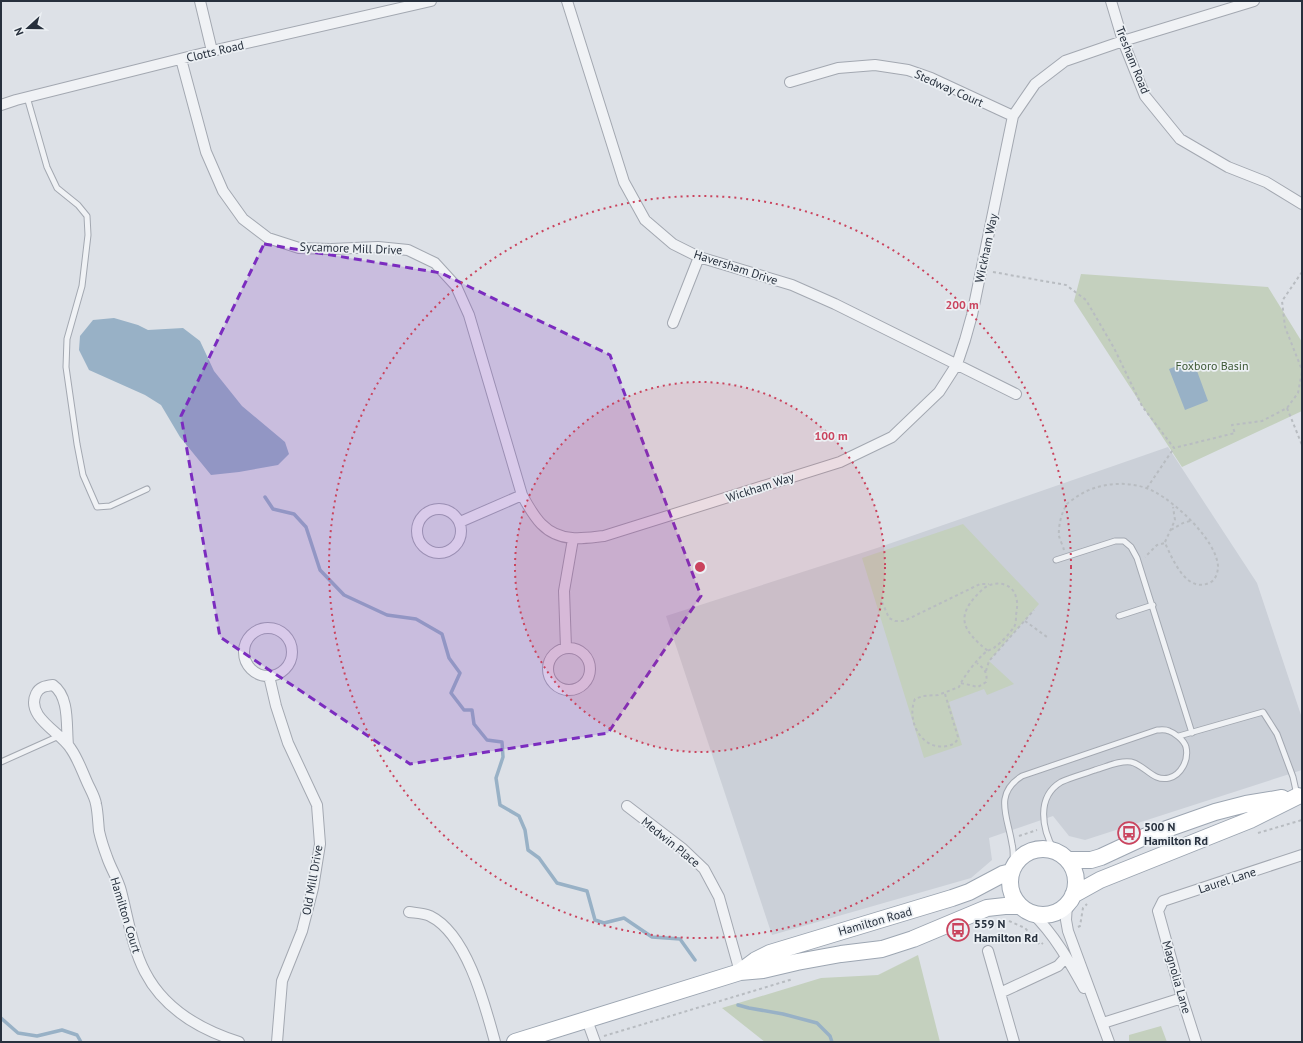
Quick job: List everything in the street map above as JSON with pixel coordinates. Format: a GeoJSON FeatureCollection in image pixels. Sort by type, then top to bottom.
{"type":"FeatureCollection","features":[{"type":"Feature","properties":{"kind":"main road"},"geometry":{"type":"LineString","coordinates":[[1068,860],[1091,860],[1101,858],[1144,837],[1215,812],[1246,804],[1300,795]]}},
{"type":"Feature","properties":{"kind":"main road"},"geometry":{"type":"LineString","coordinates":[[1070,899],[1076,886],[1075,877],[1073,868],[1062,854],[1054,850],[1044,848],[1026,852],[1019,858],[1012,869],[1009,881],[1010,890],[1014,899],[1026,910],[1041,915],[1051,914],[1060,910],[1070,899],[1100,880],[1250,820],[1300,795]]}},
{"type":"Feature","properties":{"kind":"main road","name":"Hamilton Road"},"geometry":{"type":"LineString","coordinates":[[740,972],[756,960],[770,953],[952,898],[969,892],[1012,869]]}},
{"type":"Feature","properties":{"kind":"main road","name":"Hamilton Road"},"geometry":{"type":"LineString","coordinates":[[516,1042],[740,972],[763,970],[841,954],[882,949],[913,939],[987,908],[1005,906],[1026,910]]}},
{"type":"Feature","properties":{"kind":"street"},"geometry":{"type":"LineString","coordinates":[[200,1],[212,51]]}},
{"type":"Feature","properties":{"kind":"street","name":"Clotts Road"},"geometry":{"type":"LineString","coordinates":[[1,105],[27,97],[212,51],[431,1]]}},
{"type":"Feature","properties":{"kind":"street","name":"Haversham Drive"},"geometry":{"type":"LineString","coordinates":[[567,1],[624,182],[646,220],[672,244],[698,257],[792,285],[835,304],[1016,394]]}},
{"type":"Feature","properties":{"kind":"street","name":"Tresham Road"},"geometry":{"type":"LineString","coordinates":[[1111,1],[1124,41],[1145,96],[1180,139],[1228,167],[1266,182],[1302,204]]}},
{"type":"Feature","properties":{"kind":"street","name":"Wickham Way"},"geometry":{"type":"LineString","coordinates":[[573,539],[604,536],[840,462],[892,437],[939,392],[957,364],[972,315],[1013,116],[1035,84],[1065,60],[1254,1]]}},
{"type":"Feature","properties":{"kind":"street","name":"Sycamore Mill Drive"},"geometry":{"type":"LineString","coordinates":[[180,59],[206,152],[223,191],[243,219],[268,238],[299,248],[330,249],[378,247],[408,250],[435,263],[456,286],[469,315],[522,495],[539,522],[560,536],[573,539]]}},
{"type":"Feature","properties":{"kind":"street","name":"Stedway Court"},"geometry":{"type":"LineString","coordinates":[[790,82],[838,68],[875,65],[908,70],[930,78],[1013,116]]}},
{"type":"Feature","properties":{"kind":"street"},"geometry":{"type":"LineString","coordinates":[[673,323],[698,257]]}},
{"type":"Feature","properties":{"kind":"street"},"geometry":{"type":"LineString","coordinates":[[460,522],[522,495]]}},
{"type":"Feature","properties":{"kind":"street"},"geometry":{"type":"LineString","coordinates":[[443,508],[453,513],[460,522],[462,532],[458,543],[450,550],[440,554],[429,552],[421,545],[416,535],[417,524],[423,515],[432,509],[443,508]]}},
{"type":"Feature","properties":{"kind":"street"},"geometry":{"type":"LineString","coordinates":[[566,648],[564,591],[573,539]]}},
{"type":"Feature","properties":{"kind":"street"},"geometry":{"type":"LineString","coordinates":[[266,628],[280,632],[286,637],[290,643],[292,651],[288,665],[283,671],[276,675],[268,676],[260,675],[253,671],[248,665],[244,649],[251,635],[258,630],[266,628]]}},
{"type":"Feature","properties":{"kind":"street"},"geometry":{"type":"LineString","coordinates":[[566,648],[576,649],[585,654],[590,663],[590,673],[586,683],[578,689],[567,690],[558,687],[551,679],[548,670],[550,660],[556,652],[566,648]]}},
{"type":"Feature","properties":{"kind":"street","name":"Old Mill Drive"},"geometry":{"type":"LineString","coordinates":[[268,676],[288,743],[317,805],[320,844],[313,888],[302,931],[282,981],[277,1042]]}},
{"type":"Feature","properties":{"kind":"street","name":"Hamilton Court"},"geometry":{"type":"LineString","coordinates":[[68,745],[66,710],[63,697],[59,689],[53,685],[45,686],[38,690],[33,700],[34,707],[43,721],[71,748],[96,803],[99,831],[107,857],[121,889],[135,948],[145,972],[164,1000],[190,1021],[223,1037],[239,1042]]}},
{"type":"Feature","properties":{"kind":"street","name":"Medwin Place"},"geometry":{"type":"LineString","coordinates":[[627,806],[683,849],[704,869],[719,897],[740,972]]}},
{"type":"Feature","properties":{"kind":"street","name":"Laurel Lane"},"geometry":{"type":"LineString","coordinates":[[1158,911],[1163,901],[1302,856]]}},
{"type":"Feature","properties":{"kind":"street"},"geometry":{"type":"LineString","coordinates":[[1070,899],[1066,920],[1068,931],[1109,1042]]}},
{"type":"Feature","properties":{"kind":"street"},"geometry":{"type":"LineString","coordinates":[[1026,910],[1044,925],[1066,957],[1103,1023]]}},
{"type":"Feature","properties":{"kind":"street","name":"Magnolia Lane"},"geometry":{"type":"LineString","coordinates":[[1158,911],[1196,1042]]}},
{"type":"Feature","properties":{"kind":"street"},"geometry":{"type":"LineString","coordinates":[[408,912],[422,913],[430,916],[438,922],[460,947],[468,961],[478,987],[495,1042]]}},
{"type":"Feature","properties":{"kind":"street"},"geometry":{"type":"LineString","coordinates":[[988,951],[1014,1042]]}},
{"type":"Feature","properties":{"kind":"street"},"geometry":{"type":"LineString","coordinates":[[1000,993],[1058,966],[1066,957]]}},
{"type":"Feature","properties":{"kind":"street"},"geometry":{"type":"LineString","coordinates":[[1103,1023],[1182,998]]}},
{"type":"Feature","properties":{"kind":"street"},"geometry":{"type":"LineString","coordinates":[[587,1020],[594,1041]]}},
{"type":"Feature","properties":{"kind":"lane"},"geometry":{"type":"LineString","coordinates":[[27,97],[47,167],[57,188],[78,205],[88,216],[88,236],[82,286],[67,339],[66,367],[83,475],[98,507],[110,506],[147,489]]}},
{"type":"Feature","properties":{"kind":"lane"},"geometry":{"type":"LineString","coordinates":[[1056,560],[1115,541],[1124,541],[1131,547],[1139,563],[1153,605],[1192,733]]}},
{"type":"Feature","properties":{"kind":"lane"},"geometry":{"type":"LineString","coordinates":[[1119,616],[1153,605]]}},
{"type":"Feature","properties":{"kind":"lane"},"geometry":{"type":"LineString","coordinates":[[1178,736],[1263,712],[1277,734],[1300,795]]}},
{"type":"Feature","properties":{"kind":"lane"},"geometry":{"type":"LineString","coordinates":[[1012,869],[1013,845],[1004,804],[1005,795],[1015,780],[1022,776],[1157,730],[1168,730],[1178,736],[1186,746],[1186,761],[1178,774],[1167,778],[1156,777],[1140,766],[1131,762],[1121,762],[1076,776],[1060,783],[1050,794],[1045,804],[1043,815],[1046,835],[1054,850]]}},
{"type":"Feature","properties":{"kind":"lane"},"geometry":{"type":"LineString","coordinates":[[1,762],[59,736]]}},
{"type":"Feature","properties":{"kind":"path"},"geometry":{"type":"LineString","coordinates":[[981,270],[1066,285],[1086,300],[1114,348],[1142,406],[1174,448]]}},
{"type":"Feature","properties":{"kind":"path"},"geometry":{"type":"LineString","coordinates":[[1147,488],[1174,448],[1236,433],[1232,424],[1262,421],[1287,408],[1298,393],[1302,371],[1286,327],[1282,301],[1302,272]]}},
{"type":"Feature","properties":{"kind":"path"},"geometry":{"type":"LineString","coordinates":[[1287,408],[1302,445]]}},
{"type":"Feature","properties":{"kind":"path"},"geometry":{"type":"LineString","coordinates":[[1066,557],[1059,536],[1061,518],[1067,504],[1081,493],[1099,487],[1119,484],[1147,488],[1185,514],[1190,522],[1198,528],[1206,539],[1216,558],[1218,567],[1214,581],[1205,586],[1196,585],[1190,582],[1173,561],[1165,542]]}},
{"type":"Feature","properties":{"kind":"path"},"geometry":{"type":"LineString","coordinates":[[1139,563],[1157,545],[1165,542],[1174,520],[1173,505]]}},
{"type":"Feature","properties":{"kind":"path"},"geometry":{"type":"LineString","coordinates":[[1171,530],[1183,523],[1190,522]]}},
{"type":"Feature","properties":{"kind":"path"},"geometry":{"type":"LineString","coordinates":[[944,694],[958,737],[957,740],[951,745],[937,747],[928,744],[919,736],[912,705],[918,697],[944,694],[959,687],[962,680],[988,651],[996,647],[1014,627],[1016,623],[1017,602],[1014,591],[1010,586],[998,583],[986,586],[974,598],[964,613],[964,619],[968,632],[988,651]]}},
{"type":"Feature","properties":{"kind":"path"},"geometry":{"type":"LineString","coordinates":[[882,602],[888,618],[895,621],[904,621],[980,584],[990,585]]}},
{"type":"Feature","properties":{"kind":"path"},"geometry":{"type":"LineString","coordinates":[[961,683],[978,687],[986,682],[986,671],[989,661],[1026,621],[1034,610]]}},
{"type":"Feature","properties":{"kind":"path"},"geometry":{"type":"LineString","coordinates":[[1026,621],[1047,637]]}},
{"type":"Feature","properties":{"kind":"path"},"geometry":{"type":"LineString","coordinates":[[977,663],[986,671]]}},
{"type":"Feature","properties":{"kind":"path"},"geometry":{"type":"LineString","coordinates":[[1018,837],[1037,830]]}},
{"type":"Feature","properties":{"kind":"path"},"geometry":{"type":"LineString","coordinates":[[1074,929],[1080,926],[1083,908],[1088,902]]}},
{"type":"Feature","properties":{"kind":"path"},"geometry":{"type":"LineString","coordinates":[[1006,920],[1024,928],[1040,945],[1046,941]]}},
{"type":"Feature","properties":{"kind":"path"},"geometry":{"type":"LineString","coordinates":[[594,1041],[798,977]]}},
{"type":"Feature","properties":{"kind":"highlighted area"},"geometry":{"type":"Polygon","coordinates":[[[264,244],[441,273],[610,355],[701,596],[608,733],[410,764],[220,637],[181,416],[264,244]]]}},
{"type":"Feature","properties":{"kind":"shaded area"},"geometry":{"type":"Polygon","coordinates":[[[1168,447],[1257,583],[1302,718],[1302,770],[1085,840],[1069,836],[1053,816],[989,838],[992,860],[971,878],[772,935],[666,616],[877,548],[1168,447]]]}},
{"type":"Feature","properties":{"kind":"green space","name":"Foxboro Basin"},"geometry":{"type":"Polygon","coordinates":[[[1081,274],[1268,287],[1302,342],[1302,411],[1182,467],[1074,301],[1081,274]]]}},
{"type":"Feature","properties":{"kind":"green space"},"geometry":{"type":"Polygon","coordinates":[[[963,524],[1039,604],[989,661],[1014,684],[987,695],[984,689],[949,702],[962,745],[924,758],[862,558],[963,524]]]}},
{"type":"Feature","properties":{"kind":"green space"},"geometry":{"type":"Polygon","coordinates":[[[918,955],[940,1042],[765,1042],[722,1008],[821,978],[878,975],[918,955]]]}},
{"type":"Feature","properties":{"kind":"green space"},"geometry":{"type":"Polygon","coordinates":[[[1161,1026],[1167,1042],[1129,1042],[1129,1035],[1161,1026]]]}},
{"type":"Feature","properties":{"kind":"water"},"geometry":{"type":"Polygon","coordinates":[[[114,318],[138,325],[148,330],[183,328],[200,341],[214,371],[242,406],[285,442],[289,454],[278,465],[211,475],[180,437],[161,405],[145,395],[89,370],[79,350],[80,336],[93,320],[114,318]]]}},
{"type":"Feature","properties":{"kind":"water"},"geometry":{"type":"Polygon","coordinates":[[[1193,360],[1208,401],[1185,410],[1169,369],[1193,360]]]}},
{"type":"Feature","properties":{"kind":"waterway"},"geometry":{"type":"LineString","coordinates":[[265,497],[273,509],[294,514],[306,527],[320,570],[344,595],[387,615],[416,619],[442,634],[449,658],[460,673],[451,693],[464,710],[472,710],[474,724],[487,740],[502,742],[503,757],[496,778],[500,805],[519,816],[525,830],[528,850],[539,858],[557,883],[587,891],[595,920],[604,923],[624,918],[652,937],[680,939],[695,960]]}},
{"type":"Feature","properties":{"kind":"waterway"},"geometry":{"type":"LineString","coordinates":[[738,1005],[783,1014],[817,1023],[830,1036],[832,1042]]}},
{"type":"Feature","properties":{"kind":"waterway"},"geometry":{"type":"LineString","coordinates":[[1,1018],[18,1033],[37,1036],[62,1030],[77,1035],[81,1042]]}},
{"type":"Feature","properties":{"kind":"place","name":"500 N Hamilton Rd"},"geometry":{"type":"Point","coordinates":[1129,833]}},
{"type":"Feature","properties":{"kind":"place","name":"559 N Hamilton Rd"},"geometry":{"type":"Point","coordinates":[958,930]}}]}
